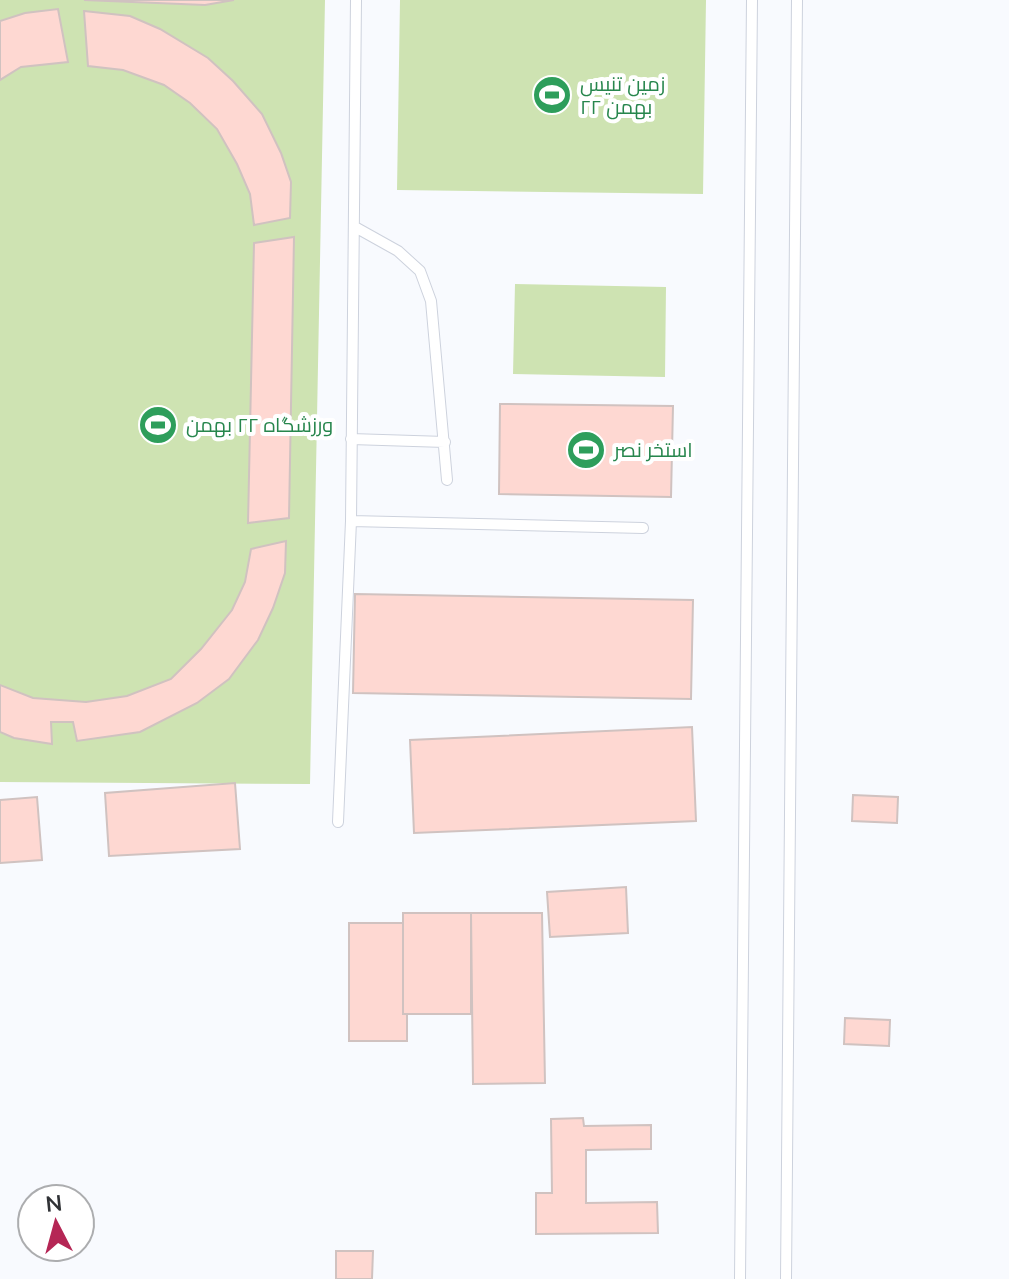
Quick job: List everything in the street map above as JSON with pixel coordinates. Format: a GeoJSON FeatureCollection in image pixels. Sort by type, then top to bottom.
{"type":"FeatureCollection","features":[{"type":"Feature","properties":{"kind":"lane"},"geometry":{"type":"LineString","coordinates":[[338,822],[351,521],[356,0]]}},
{"type":"Feature","properties":{"kind":"lane"},"geometry":{"type":"LineString","coordinates":[[740,1279],[752,0]]}},
{"type":"Feature","properties":{"kind":"lane"},"geometry":{"type":"LineString","coordinates":[[786,1279],[797,0]]}},
{"type":"Feature","properties":{"kind":"lane"},"geometry":{"type":"LineString","coordinates":[[355,227],[398,251],[420,271],[431,301],[447,480]]}},
{"type":"Feature","properties":{"kind":"lane"},"geometry":{"type":"LineString","coordinates":[[351,439],[445,442]]}},
{"type":"Feature","properties":{"kind":"lane"},"geometry":{"type":"LineString","coordinates":[[351,521],[643,528]]}},
{"type":"Feature","properties":{"kind":"green space","name":"ورزشگاه ۲۲ بهمن"},"geometry":{"type":"Polygon","coordinates":[[[0,0],[325,0],[310,784],[0,782],[0,0]]]}},
{"type":"Feature","properties":{"kind":"green space","name":"زمین تنیس ۲۲ بهمن"},"geometry":{"type":"Polygon","coordinates":[[[400,0],[706,0],[703,194],[397,190],[400,0]]]}},
{"type":"Feature","properties":{"kind":"green space"},"geometry":{"type":"Polygon","coordinates":[[[515,284],[666,287],[665,377],[513,374],[515,284]]]}},
{"type":"Feature","properties":{"kind":"building"},"geometry":{"type":"Polygon","coordinates":[[[84,0],[234,0],[205,5],[84,0]]]}},
{"type":"Feature","properties":{"kind":"building"},"geometry":{"type":"Polygon","coordinates":[[[58,9],[68,62],[21,67],[0,80],[0,21],[25,13],[58,9]]]}},
{"type":"Feature","properties":{"kind":"building"},"geometry":{"type":"Polygon","coordinates":[[[84,11],[130,16],[160,29],[208,58],[233,81],[262,114],[281,153],[291,182],[290,218],[254,225],[250,194],[237,164],[217,129],[190,103],[164,85],[123,70],[88,66],[84,11]]]}},
{"type":"Feature","properties":{"kind":"building"},"geometry":{"type":"Polygon","coordinates":[[[294,237],[289,518],[248,523],[254,243],[294,237]]]}},
{"type":"Feature","properties":{"kind":"building","name":"استخر نصر"},"geometry":{"type":"Polygon","coordinates":[[[500,404],[673,406],[671,497],[499,494],[500,404]]]}},
{"type":"Feature","properties":{"kind":"building"},"geometry":{"type":"Polygon","coordinates":[[[286,541],[285,573],[258,640],[229,679],[197,703],[140,732],[77,741],[73,722],[51,722],[52,744],[14,738],[0,732],[0,685],[33,698],[86,702],[127,696],[171,679],[201,649],[232,610],[245,582],[251,549],[286,541]]]}},
{"type":"Feature","properties":{"kind":"building"},"geometry":{"type":"Polygon","coordinates":[[[355,594],[693,600],[691,699],[353,693],[355,594]]]}},
{"type":"Feature","properties":{"kind":"building"},"geometry":{"type":"Polygon","coordinates":[[[692,727],[696,821],[414,833],[410,740],[692,727]]]}},
{"type":"Feature","properties":{"kind":"building"},"geometry":{"type":"Polygon","coordinates":[[[235,783],[240,849],[109,856],[105,793],[235,783]]]}},
{"type":"Feature","properties":{"kind":"building"},"geometry":{"type":"Polygon","coordinates":[[[853,795],[898,797],[897,823],[852,821],[853,795]]]}},
{"type":"Feature","properties":{"kind":"building"},"geometry":{"type":"Polygon","coordinates":[[[37,797],[42,860],[0,863],[0,800],[37,797]]]}},
{"type":"Feature","properties":{"kind":"building"},"geometry":{"type":"Polygon","coordinates":[[[626,887],[628,933],[550,937],[547,892],[626,887]]]}},
{"type":"Feature","properties":{"kind":"building"},"geometry":{"type":"Polygon","coordinates":[[[403,913],[471,913],[471,1014],[403,1014],[403,913]]]}},
{"type":"Feature","properties":{"kind":"building"},"geometry":{"type":"Polygon","coordinates":[[[471,913],[542,913],[545,1083],[473,1084],[471,913]]]}},
{"type":"Feature","properties":{"kind":"building"},"geometry":{"type":"Polygon","coordinates":[[[349,923],[403,923],[403,1014],[407,1014],[407,1041],[349,1041],[349,923]]]}},
{"type":"Feature","properties":{"kind":"building"},"geometry":{"type":"Polygon","coordinates":[[[845,1018],[890,1020],[889,1046],[844,1044],[845,1018]]]}},
{"type":"Feature","properties":{"kind":"building"},"geometry":{"type":"Polygon","coordinates":[[[583,1118],[584,1126],[651,1125],[651,1149],[586,1150],[586,1203],[657,1202],[658,1233],[536,1234],[536,1193],[552,1193],[551,1119],[583,1118]]]}},
{"type":"Feature","properties":{"kind":"building"},"geometry":{"type":"Polygon","coordinates":[[[336,1251],[373,1251],[372,1279],[336,1279],[336,1251]]]}},
{"type":"Feature","properties":{"kind":"place","name":"زمین تنیس ۲۲ بهمن"},"geometry":{"type":"Point","coordinates":[552,95]}},
{"type":"Feature","properties":{"kind":"place","name":"ورزشگاه ۲۲ بهمن"},"geometry":{"type":"Point","coordinates":[158,425]}},
{"type":"Feature","properties":{"kind":"place","name":"استخر نصر"},"geometry":{"type":"Point","coordinates":[586,450]}}]}
